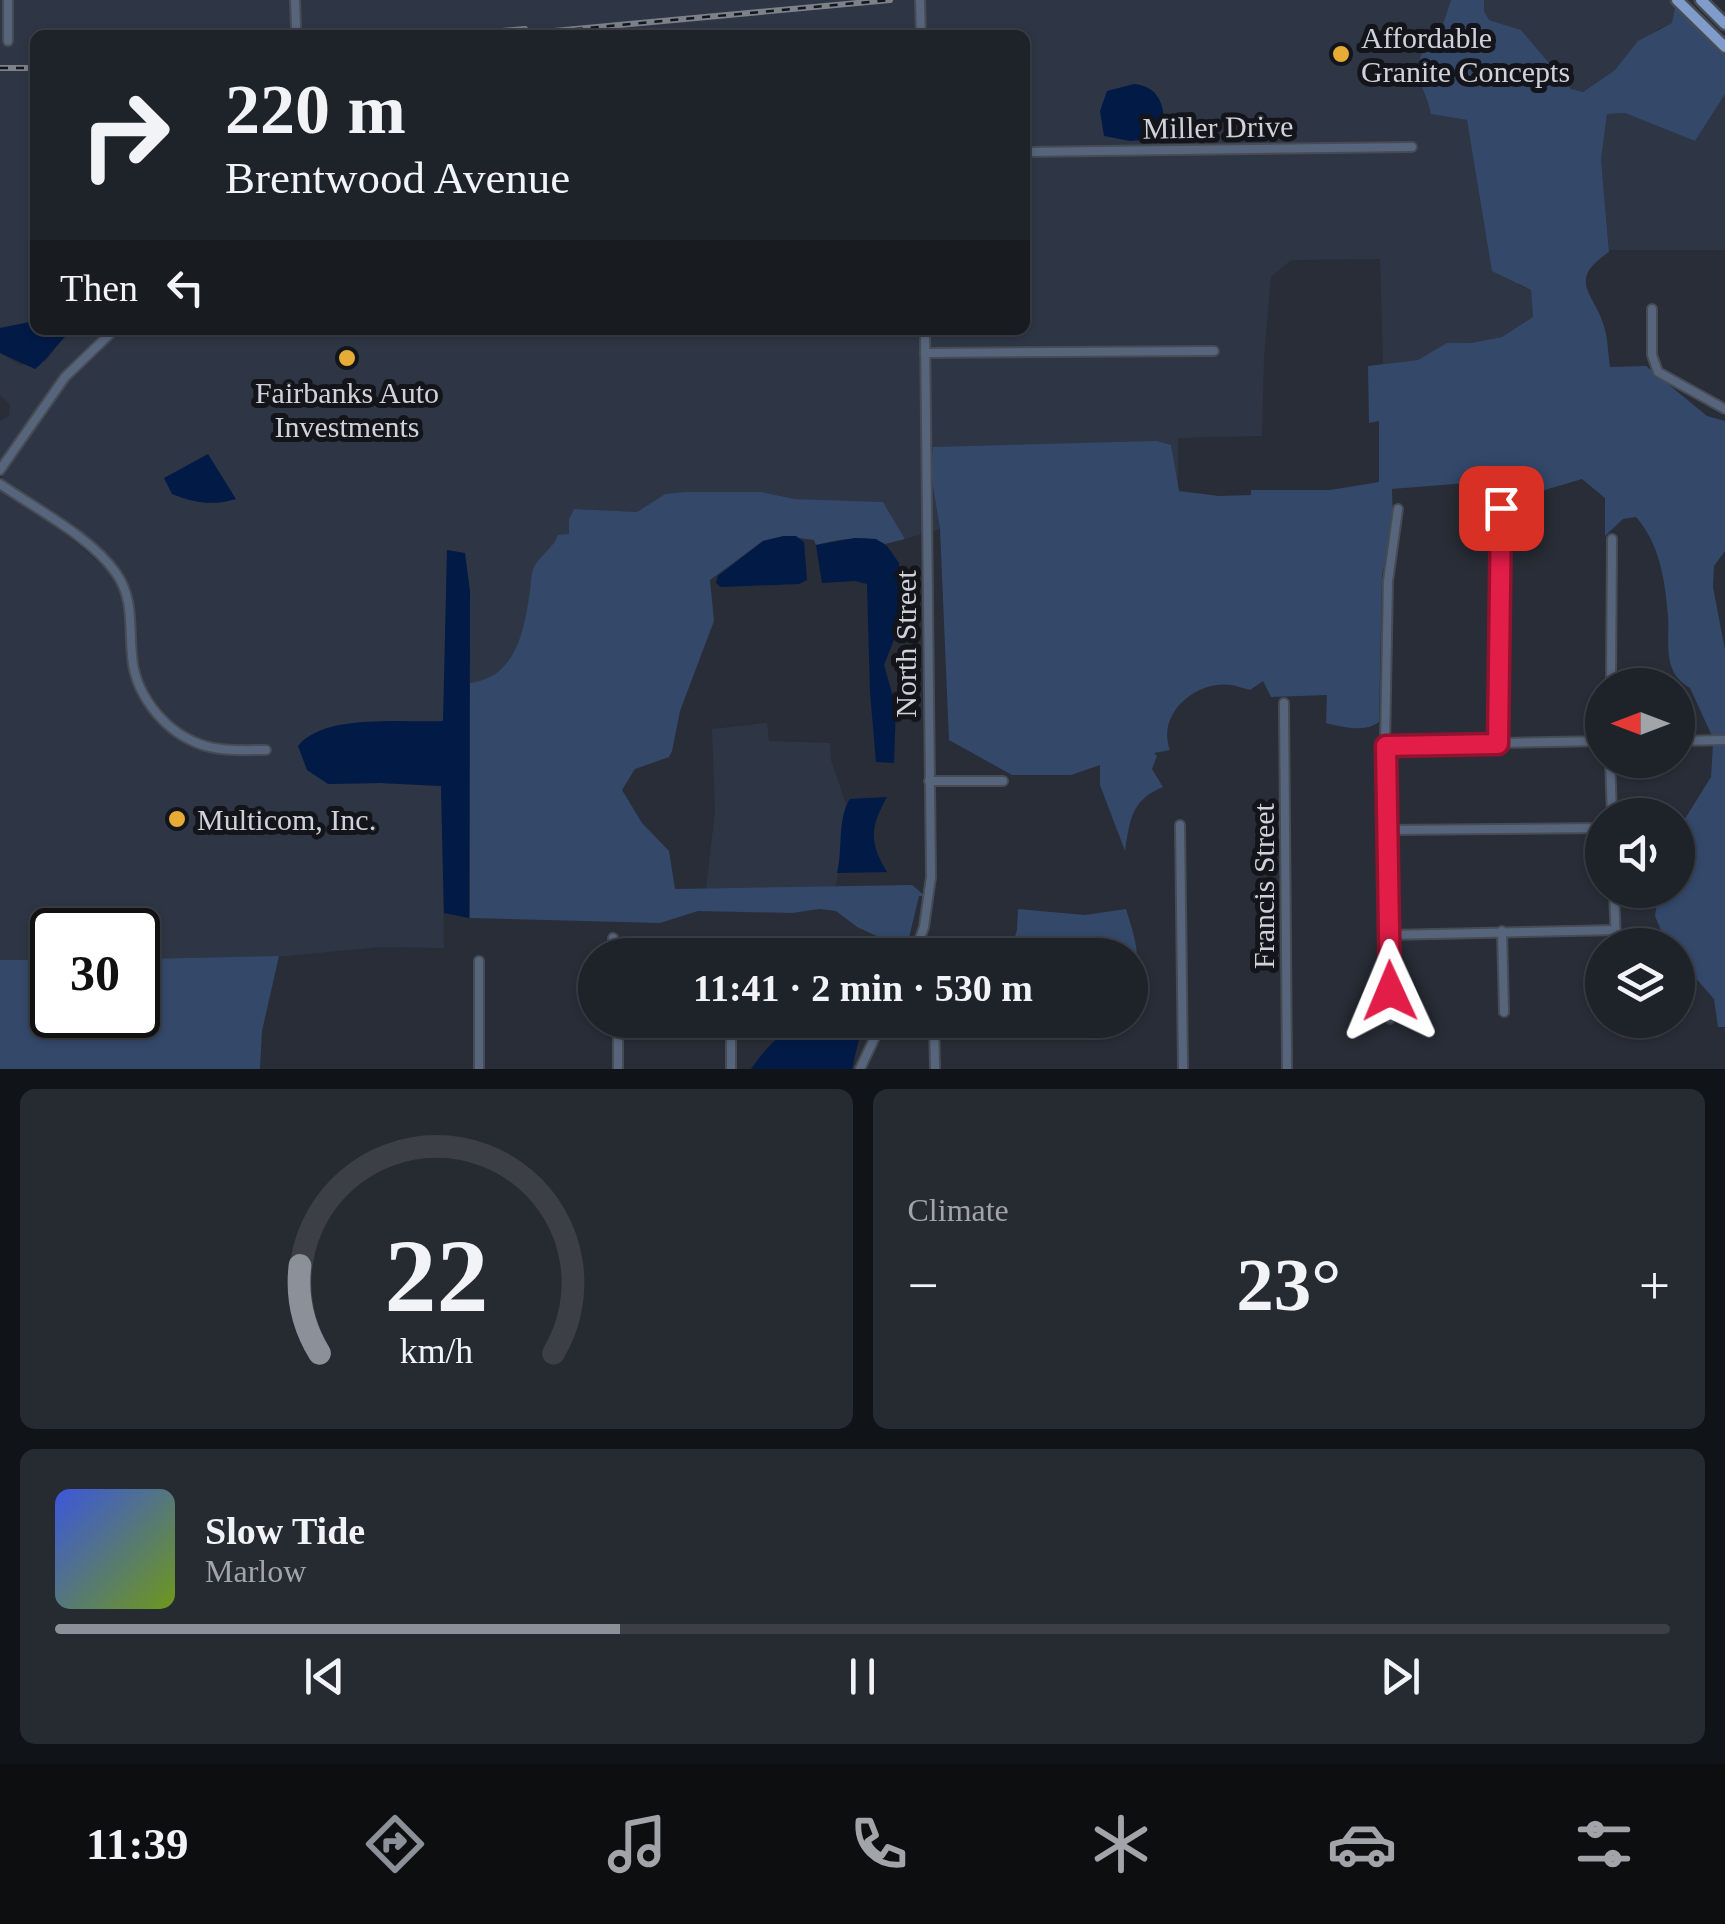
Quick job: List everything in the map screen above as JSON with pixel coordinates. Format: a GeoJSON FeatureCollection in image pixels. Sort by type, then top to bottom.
{"type":"FeatureCollection","features":[{"type":"Feature","properties":{"kind":"main road"},"geometry":{"type":"LineString","coordinates":[[1677,0],[1725,47]]}},
{"type":"Feature","properties":{"kind":"main road"},"geometry":{"type":"LineString","coordinates":[[1701,0],[1725,24]]}},
{"type":"Feature","properties":{"kind":"street"},"geometry":{"type":"LineString","coordinates":[[8,0],[8,41]]}},
{"type":"Feature","properties":{"kind":"street"},"geometry":{"type":"LineString","coordinates":[[296,0],[296,26]]}},
{"type":"Feature","properties":{"kind":"street"},"geometry":{"type":"LineString","coordinates":[[920,0],[921,30]]}},
{"type":"Feature","properties":{"kind":"street","name":"Miller Drive"},"geometry":{"type":"LineString","coordinates":[[1030,152],[1412,147]]}},
{"type":"Feature","properties":{"kind":"street"},"geometry":{"type":"LineString","coordinates":[[1652,309],[1652,355],[1658,372],[1725,409]]}},
{"type":"Feature","properties":{"kind":"street"},"geometry":{"type":"LineString","coordinates":[[0,470],[65,377],[109,335]]}},
{"type":"Feature","properties":{"kind":"street","name":"North Street"},"geometry":{"type":"LineString","coordinates":[[919,938],[929,905],[925,335]]}},
{"type":"Feature","properties":{"kind":"street"},"geometry":{"type":"LineString","coordinates":[[925,353],[1214,351]]}},
{"type":"Feature","properties":{"kind":"street"},"geometry":{"type":"LineString","coordinates":[[0,484],[65,528],[115,572],[130,604],[135,674],[142,692],[166,723],[197,744],[266,750]]}},
{"type":"Feature","properties":{"kind":"street"},"geometry":{"type":"LineString","coordinates":[[1390,1019],[1388,582],[1398,508]]}},
{"type":"Feature","properties":{"kind":"street"},"geometry":{"type":"LineString","coordinates":[[1498,744],[1501,508]]}},
{"type":"Feature","properties":{"kind":"street"},"geometry":{"type":"LineString","coordinates":[[1611,668],[1612,538]]}},
{"type":"Feature","properties":{"kind":"street","name":"Francis Street"},"geometry":{"type":"LineString","coordinates":[[1284,703],[1286,1069]]}},
{"type":"Feature","properties":{"kind":"street"},"geometry":{"type":"LineString","coordinates":[[1695,741],[1725,740]]}},
{"type":"Feature","properties":{"kind":"street"},"geometry":{"type":"LineString","coordinates":[[1386,746],[1585,742]]}},
{"type":"Feature","properties":{"kind":"street"},"geometry":{"type":"LineString","coordinates":[[928,781],[1003,781]]}},
{"type":"Feature","properties":{"kind":"street"},"geometry":{"type":"LineString","coordinates":[[1180,826],[1183,1069]]}},
{"type":"Feature","properties":{"kind":"street"},"geometry":{"type":"LineString","coordinates":[[1387,830],[1585,828]]}},
{"type":"Feature","properties":{"kind":"street"},"geometry":{"type":"LineString","coordinates":[[1389,935],[1585,931]]}},
{"type":"Feature","properties":{"kind":"street"},"geometry":{"type":"LineString","coordinates":[[1502,932],[1504,1012]]}},
{"type":"Feature","properties":{"kind":"street"},"geometry":{"type":"LineString","coordinates":[[479,960],[479,1069]]}},
{"type":"Feature","properties":{"kind":"street"},"geometry":{"type":"LineString","coordinates":[[618,1038],[618,1069]]}},
{"type":"Feature","properties":{"kind":"street"},"geometry":{"type":"LineString","coordinates":[[731,1038],[731,1069]]}},
{"type":"Feature","properties":{"kind":"street"},"geometry":{"type":"LineString","coordinates":[[860,1069],[874,1038]]}},
{"type":"Feature","properties":{"kind":"street"},"geometry":{"type":"LineString","coordinates":[[934,1038],[935,1069]]}},
{"type":"Feature","properties":{"kind":"shaded area"},"geometry":{"type":"Polygon","coordinates":[[[0,0],[4,0],[4,44],[12,44],[12,0],[291,0],[293,30],[30,30],[30,322],[0,328],[0,0]]]}},
{"type":"Feature","properties":{"kind":"shaded area"},"geometry":{"type":"Polygon","coordinates":[[[300,0],[916,0],[916,30],[301,30],[300,0]]]}},
{"type":"Feature","properties":{"kind":"shaded area"},"geometry":{"type":"Polygon","coordinates":[[[925,0],[1451,0],[1443,24],[1431,31],[1422,47],[1418,76],[1432,114],[1467,120],[1486,226],[1518,285],[1531,290],[1533,317],[1502,337],[1448,343],[1418,360],[1383,364],[1380,259],[1291,260],[1271,277],[1262,436],[1178,438],[1178,488],[1171,446],[931,474],[940,529],[931,532],[930,357],[1218,354],[1217,347],[930,349],[929,335],[1030,335],[1030,156],[1417,150],[1416,143],[1030,148],[1030,30],[925,30],[925,0]]]}},
{"type":"Feature","properties":{"kind":"shaded area"},"geometry":{"type":"Polygon","coordinates":[[[1451,0],[1484,0],[1489,20],[1521,30],[1571,89],[1583,92],[1615,70],[1638,41],[1672,23],[1675,8],[1679,7],[1725,53],[1725,94],[1695,141],[1625,113],[1607,114],[1601,159],[1609,252],[1596,262],[1586,279],[1604,326],[1610,367],[1646,366],[1707,416],[1725,421],[1725,551],[1714,566],[1713,587],[1725,650],[1725,736],[1712,736],[1695,699],[1695,668],[1671,665],[1660,564],[1651,539],[1636,517],[1623,519],[1605,536],[1605,498],[1582,479],[1535,493],[1507,491],[1491,481],[1392,489],[1393,526],[1382,575],[1379,722],[1360,728],[1326,723],[1327,695],[1271,697],[1263,681],[1250,690],[1221,685],[1195,692],[1171,717],[1167,738],[1170,750],[1154,753],[1157,756],[1152,769],[1163,787],[1138,805],[1125,851],[1100,785],[1100,765],[1071,775],[1012,775],[949,740],[940,529],[931,474],[933,447],[1156,441],[1171,445],[1179,491],[1219,496],[1251,495],[1251,490],[1330,490],[1379,482],[1379,421],[1369,423],[1368,366],[1418,360],[1447,343],[1502,337],[1533,317],[1531,290],[1492,271],[1467,120],[1431,114],[1420,79],[1419,62],[1432,26],[1443,24],[1451,0]]]}},
{"type":"Feature","properties":{"kind":"shaded area"},"geometry":{"type":"Polygon","coordinates":[[[1484,0],[1671,0],[1679,7],[1672,24],[1658,29],[1615,70],[1583,92],[1571,89],[1521,30],[1489,20],[1484,0]]]}},
{"type":"Feature","properties":{"kind":"shaded area"},"geometry":{"type":"Polygon","coordinates":[[[1134,84],[1151,90],[1161,103],[1162,138],[1130,141],[1104,136],[1100,111],[1107,91],[1134,84]]]}},
{"type":"Feature","properties":{"kind":"shaded area"},"geometry":{"type":"Polygon","coordinates":[[[1725,94],[1725,250],[1609,250],[1601,159],[1607,114],[1625,113],[1695,141],[1725,94]]]}},
{"type":"Feature","properties":{"kind":"shaded area"},"geometry":{"type":"Polygon","coordinates":[[[30,322],[30,335],[68,335],[35,369],[0,353],[0,328],[30,322]]]}},
{"type":"Feature","properties":{"kind":"shaded area"},"geometry":{"type":"Polygon","coordinates":[[[65,335],[103,335],[62,375],[0,462],[0,421],[9,416],[10,405],[0,395],[0,353],[20,365],[46,361],[65,335]]]}},
{"type":"Feature","properties":{"kind":"shaded area"},"geometry":{"type":"Polygon","coordinates":[[[115,335],[920,335],[922,534],[905,539],[883,502],[795,499],[761,492],[665,494],[637,512],[574,509],[569,519],[569,535],[558,535],[552,549],[534,567],[516,652],[485,681],[470,683],[470,591],[447,550],[444,722],[333,726],[328,784],[441,786],[444,948],[380,947],[287,956],[160,959],[160,908],[30,908],[30,960],[0,960],[0,489],[62,531],[112,574],[125,605],[131,675],[138,694],[163,725],[196,747],[270,754],[270,747],[199,740],[170,720],[146,690],[139,673],[134,604],[119,570],[68,525],[0,480],[69,379],[115,335]]]}},
{"type":"Feature","properties":{"kind":"shaded area"},"geometry":{"type":"Polygon","coordinates":[[[208,454],[236,499],[204,502],[172,494],[164,478],[208,454]]]}},
{"type":"Feature","properties":{"kind":"shaded area"},"geometry":{"type":"Polygon","coordinates":[[[761,492],[795,499],[883,502],[905,539],[885,544],[851,538],[816,545],[814,540],[784,536],[763,541],[710,580],[714,621],[680,711],[672,751],[669,757],[635,769],[622,790],[642,823],[669,851],[675,889],[912,885],[925,896],[919,896],[909,938],[881,938],[836,911],[819,909],[792,913],[698,911],[660,923],[470,918],[470,683],[486,679],[508,662],[521,636],[534,567],[558,535],[569,534],[574,509],[637,512],[665,494],[761,492]]]}},
{"type":"Feature","properties":{"kind":"shaded area"},"geometry":{"type":"Polygon","coordinates":[[[796,536],[804,542],[807,580],[799,584],[721,587],[716,583],[718,576],[763,541],[796,536]]]}},
{"type":"Feature","properties":{"kind":"shaded area"},"geometry":{"type":"Polygon","coordinates":[[[855,538],[876,539],[887,546],[899,563],[899,627],[884,665],[896,707],[894,763],[876,762],[867,584],[822,583],[816,545],[855,538]]]}},
{"type":"Feature","properties":{"kind":"shaded area"},"geometry":{"type":"Polygon","coordinates":[[[447,550],[465,553],[470,591],[469,918],[444,913],[441,786],[328,784],[307,770],[298,746],[326,728],[345,724],[443,721],[447,550]]]}},
{"type":"Feature","properties":{"kind":"shaded area"},"geometry":{"type":"Polygon","coordinates":[[[767,723],[769,741],[830,743],[831,760],[846,804],[835,888],[706,889],[715,811],[712,729],[767,723]]]}},
{"type":"Feature","properties":{"kind":"shaded area"},"geometry":{"type":"Polygon","coordinates":[[[1713,744],[1725,744],[1725,1027],[1718,1027],[1714,999],[1695,977],[1695,928],[1660,928],[1655,916],[1656,908],[1695,908],[1695,803],[1711,777],[1713,744]]]}},
{"type":"Feature","properties":{"kind":"shaded area"},"geometry":{"type":"Polygon","coordinates":[[[887,797],[878,817],[874,842],[887,872],[837,873],[843,815],[850,799],[887,797]]]}},
{"type":"Feature","properties":{"kind":"shaded area"},"geometry":{"type":"Polygon","coordinates":[[[1018,909],[1085,915],[1126,909],[1134,938],[1014,938],[1018,909]]]}},
{"type":"Feature","properties":{"kind":"shaded area"},"geometry":{"type":"Polygon","coordinates":[[[279,956],[262,1031],[260,1069],[0,1069],[0,960],[30,960],[30,1038],[160,1038],[160,959],[279,956]]]}},
{"type":"Feature","properties":{"kind":"shaded area"},"geometry":{"type":"Polygon","coordinates":[[[779,1038],[859,1039],[852,1069],[751,1069],[779,1038]]]}},
{"type":"Feature","properties":{"kind":"railway"},"geometry":{"type":"LineString","coordinates":[[565,30],[890,0]]}},
{"type":"Feature","properties":{"kind":"railway"},"geometry":{"type":"LineString","coordinates":[[513,30],[525,29]]}},
{"type":"Feature","properties":{"kind":"railway"},"geometry":{"type":"LineString","coordinates":[[0,68],[30,68]]}},
{"type":"Feature","properties":{"kind":"place","name":"Affordable Granite Concepts"},"geometry":{"type":"Point","coordinates":[1341,54]}},
{"type":"Feature","properties":{"kind":"place","name":"Fairbanks Auto Investments"},"geometry":{"type":"Point","coordinates":[347,358]}},
{"type":"Feature","properties":{"kind":"place","name":"Multicom, Inc."},"geometry":{"type":"Point","coordinates":[177,819]}},
{"type":"Feature","properties":{"kind":"route"},"geometry":{"type":"LineString","coordinates":[[1390,991],[1386,746],[1498,744],[1501,508]]}}]}
